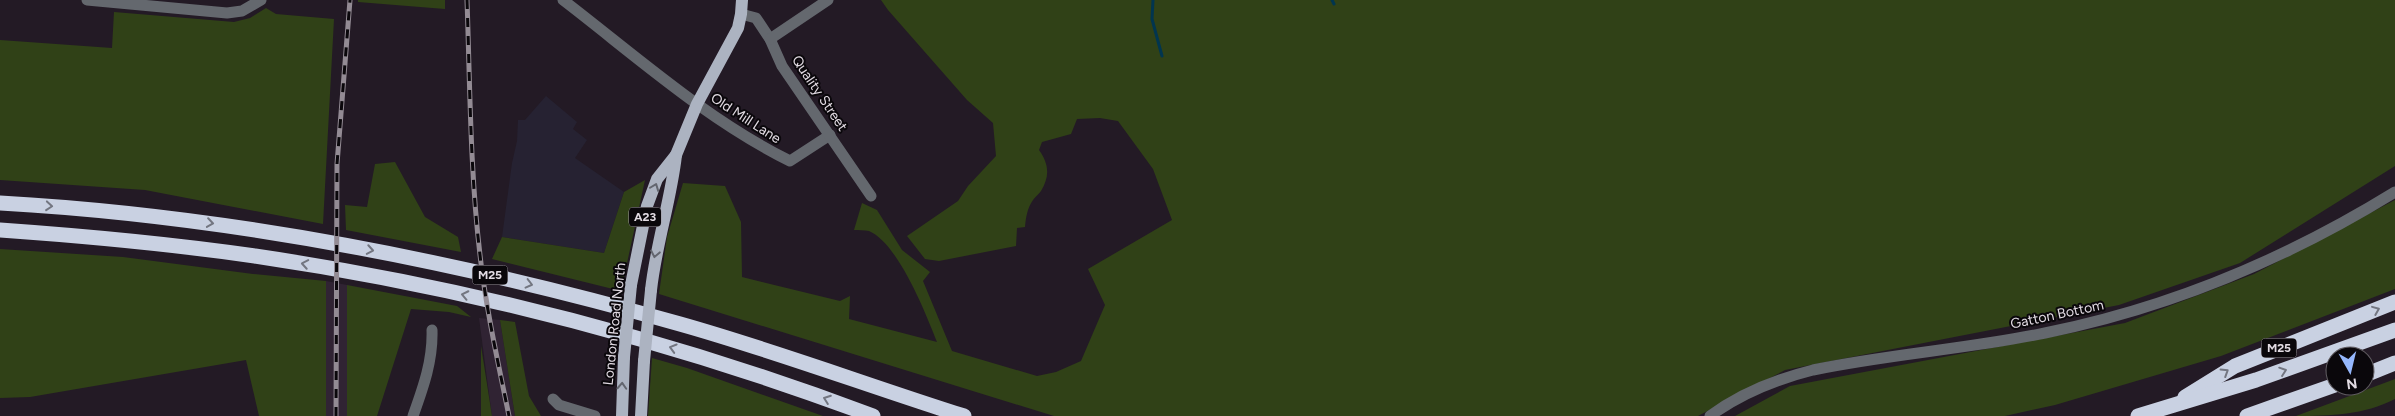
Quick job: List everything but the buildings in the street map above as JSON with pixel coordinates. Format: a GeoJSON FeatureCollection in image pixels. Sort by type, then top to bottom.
{"type":"FeatureCollection","features":[{"type":"Feature","properties":{"kind":"highway","name":"M25"},"geometry":{"type":"LineString","coordinates":[[0,203],[199,222],[373,250],[467,270],[554,290],[683,325],[964,416]]}},
{"type":"Feature","properties":{"kind":"highway","name":"M25"},"geometry":{"type":"LineString","coordinates":[[0,230],[103,238],[246,255],[357,273],[458,293],[554,316],[701,356],[873,416]]}},
{"type":"Feature","properties":{"kind":"highway","name":"M25"},"geometry":{"type":"LineString","coordinates":[[2169,407],[2235,366],[2395,302]]}},
{"type":"Feature","properties":{"kind":"highway","name":"M25"},"geometry":{"type":"LineString","coordinates":[[2138,416],[2272,375],[2395,330]]}},
{"type":"Feature","properties":{"kind":"highway"},"geometry":{"type":"LineString","coordinates":[[2375,370],[2395,363]]}},
{"type":"Feature","properties":{"kind":"highway"},"geometry":{"type":"LineString","coordinates":[[2247,416],[2325,389]]}},
{"type":"Feature","properties":{"kind":"main road","name":"A23"},"geometry":{"type":"LineString","coordinates":[[697,104],[738,28],[742,14],[742,0]]}},
{"type":"Feature","properties":{"kind":"main road","name":"London Road North"},"geometry":{"type":"LineString","coordinates":[[622,416],[624,357],[631,285],[647,206],[657,179],[676,155],[697,104]]}},
{"type":"Feature","properties":{"kind":"main road","name":"London Road North"},"geometry":{"type":"LineString","coordinates":[[641,416],[654,257],[673,183],[676,155]]}},
{"type":"Feature","properties":{"kind":"street"},"geometry":{"type":"LineString","coordinates":[[87,0],[227,13],[242,11],[261,0]]}},
{"type":"Feature","properties":{"kind":"street"},"geometry":{"type":"LineString","coordinates":[[563,0],[697,104]]}},
{"type":"Feature","properties":{"kind":"street"},"geometry":{"type":"LineString","coordinates":[[770,39],[828,0]]}},
{"type":"Feature","properties":{"kind":"street","name":"Quality Street"},"geometry":{"type":"LineString","coordinates":[[742,14],[756,18],[770,39],[782,66],[871,196]]}},
{"type":"Feature","properties":{"kind":"street","name":"Old Mill Lane"},"geometry":{"type":"LineString","coordinates":[[697,104],[762,148],[790,161],[830,135]]}},
{"type":"Feature","properties":{"kind":"street","name":"Gatton Bottom"},"geometry":{"type":"LineString","coordinates":[[1710,416],[1762,387],[1787,377],[1813,370],[2043,334],[2155,305],[2252,266],[2322,232],[2395,192]]}},
{"type":"Feature","properties":{"kind":"street"},"geometry":{"type":"LineString","coordinates":[[413,416],[433,350],[432,330]]}},
{"type":"Feature","properties":{"kind":"street"},"geometry":{"type":"LineString","coordinates":[[553,398],[559,405],[594,416]]}},
{"type":"Feature","properties":{"kind":"shaded area"},"geometry":{"type":"Polygon","coordinates":[[[546,96],[577,122],[573,129],[587,140],[575,158],[624,192],[604,253],[502,237],[512,163],[517,141],[518,120],[525,120],[546,96]]]}},
{"type":"Feature","properties":{"kind":"shaded area"},"geometry":{"type":"Polygon","coordinates":[[[326,281],[347,285],[347,416],[326,416],[326,281]]]}},
{"type":"Feature","properties":{"kind":"shaded area"},"geometry":{"type":"Polygon","coordinates":[[[479,318],[500,320],[515,416],[492,416],[479,318]]]}},
{"type":"Feature","properties":{"kind":"green space"},"geometry":{"type":"Polygon","coordinates":[[[358,0],[445,0],[445,9],[358,2],[358,0]]]}},
{"type":"Feature","properties":{"kind":"green space"},"geometry":{"type":"Polygon","coordinates":[[[881,0],[2395,0],[2395,166],[2240,263],[2119,305],[1785,370],[1698,416],[1054,416],[659,294],[667,237],[683,183],[725,186],[741,222],[742,277],[840,301],[850,296],[849,319],[937,342],[910,280],[890,249],[880,238],[869,231],[854,230],[862,203],[877,210],[902,250],[930,272],[923,281],[952,351],[1037,376],[1056,372],[1081,361],[1105,305],[1088,269],[1172,220],[1153,169],[1118,121],[1100,118],[1077,119],[1071,134],[1042,142],[1039,150],[1045,160],[1046,180],[1041,191],[1029,207],[1025,227],[1017,228],[1016,246],[939,261],[925,259],[907,236],[958,201],[968,186],[996,156],[993,123],[967,100],[881,0]]]}},
{"type":"Feature","properties":{"kind":"green space"},"geometry":{"type":"Polygon","coordinates":[[[266,8],[276,14],[334,19],[323,224],[145,190],[0,180],[0,40],[112,48],[114,12],[234,22],[250,18],[266,8]]]}},
{"type":"Feature","properties":{"kind":"green space"},"geometry":{"type":"Polygon","coordinates":[[[395,162],[425,217],[458,237],[461,252],[346,230],[345,205],[367,207],[375,164],[395,162]]]}},
{"type":"Feature","properties":{"kind":"green space"},"geometry":{"type":"Polygon","coordinates":[[[645,180],[621,291],[492,259],[502,237],[604,253],[624,192],[645,180]]]}},
{"type":"Feature","properties":{"kind":"green space"},"geometry":{"type":"Polygon","coordinates":[[[2395,200],[2395,289],[2221,356],[2055,405],[2005,416],[1735,416],[1790,386],[2125,323],[2254,274],[2395,200]]]}},
{"type":"Feature","properties":{"kind":"green space"},"geometry":{"type":"Polygon","coordinates":[[[0,249],[123,257],[253,274],[326,281],[326,416],[259,416],[246,360],[30,397],[0,398],[0,249]]]}},
{"type":"Feature","properties":{"kind":"green space"},"geometry":{"type":"Polygon","coordinates":[[[347,285],[457,306],[471,317],[449,312],[411,309],[377,416],[347,416],[347,285]]]}},
{"type":"Feature","properties":{"kind":"green space"},"geometry":{"type":"Polygon","coordinates":[[[500,320],[515,322],[529,396],[541,416],[515,416],[500,320]]]}},
{"type":"Feature","properties":{"kind":"green space"},"geometry":{"type":"Polygon","coordinates":[[[481,346],[492,416],[481,416],[481,346]]]}},
{"type":"Feature","properties":{"kind":"green space"},"geometry":{"type":"Polygon","coordinates":[[[652,358],[687,368],[823,416],[648,416],[652,358]]]}},
{"type":"Feature","properties":{"kind":"green space"},"geometry":{"type":"Polygon","coordinates":[[[2395,379],[2395,399],[2347,414],[2296,416],[2350,396],[2375,396],[2375,386],[2395,379]]]}},
{"type":"Feature","properties":{"kind":"waterway"},"geometry":{"type":"LineString","coordinates":[[1153,0],[1152,19],[1162,56]]}},
{"type":"Feature","properties":{"kind":"waterway"},"geometry":{"type":"LineString","coordinates":[[1332,0],[1334,4]]}},
{"type":"Feature","properties":{"kind":"railway"},"geometry":{"type":"LineString","coordinates":[[336,416],[337,164],[350,0]]}},
{"type":"Feature","properties":{"kind":"railway"},"geometry":{"type":"LineString","coordinates":[[467,0],[474,192],[480,255],[493,336],[509,416]]}}]}
